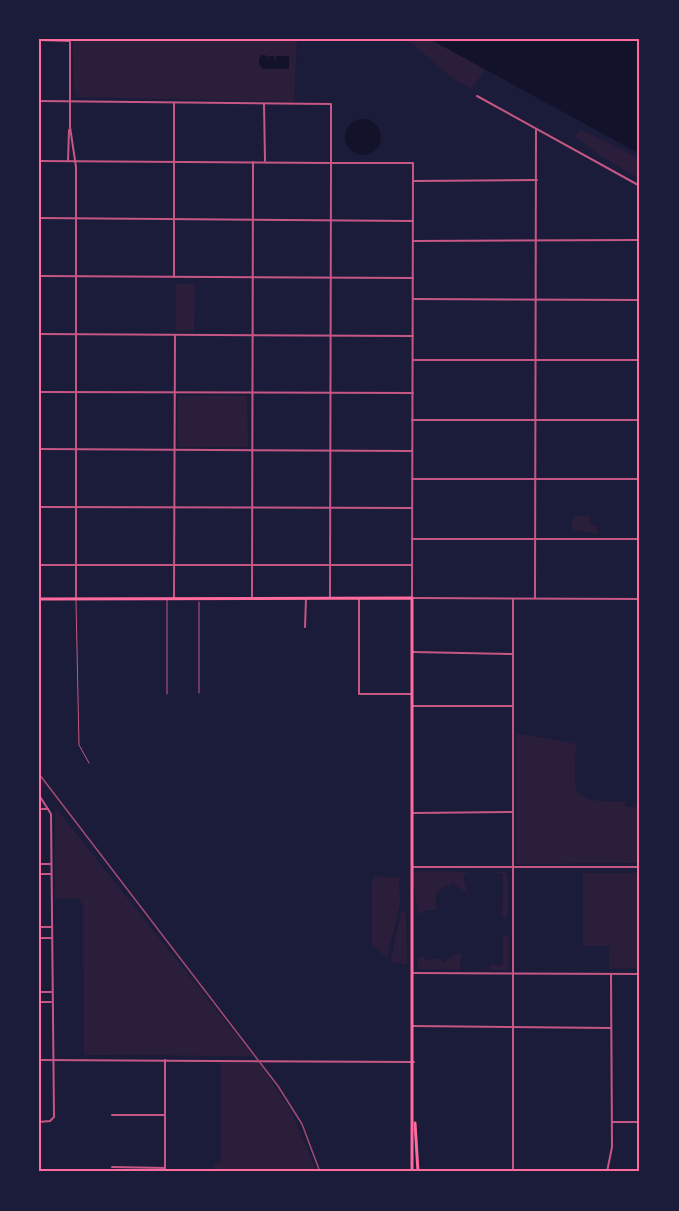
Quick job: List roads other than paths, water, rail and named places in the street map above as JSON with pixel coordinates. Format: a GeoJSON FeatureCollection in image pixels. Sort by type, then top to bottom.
{"type":"FeatureCollection","features":[{"type":"Feature","properties":{"kind":"main road"},"geometry":{"type":"LineString","coordinates":[[39,599],[412,598],[414,1062],[412,1172]]}},
{"type":"Feature","properties":{"kind":"main road"},"geometry":{"type":"LineString","coordinates":[[414,1118],[418,1172]]}},
{"type":"Feature","properties":{"kind":"street"},"geometry":{"type":"LineString","coordinates":[[39,40],[70,40],[71,102],[68,161]]}},
{"type":"Feature","properties":{"kind":"street"},"geometry":{"type":"LineString","coordinates":[[477,96],[640,186]]}},
{"type":"Feature","properties":{"kind":"street"},"geometry":{"type":"LineString","coordinates":[[39,101],[331,104],[330,598]]}},
{"type":"Feature","properties":{"kind":"street"},"geometry":{"type":"LineString","coordinates":[[174,103],[174,277]]}},
{"type":"Feature","properties":{"kind":"street"},"geometry":{"type":"LineString","coordinates":[[264,104],[265,162]]}},
{"type":"Feature","properties":{"kind":"street"},"geometry":{"type":"LineString","coordinates":[[70,127],[76,161],[76,598]]}},
{"type":"Feature","properties":{"kind":"street"},"geometry":{"type":"LineString","coordinates":[[536,130],[536,598]]}},
{"type":"Feature","properties":{"kind":"street"},"geometry":{"type":"LineString","coordinates":[[39,161],[413,164],[412,598],[640,599]]}},
{"type":"Feature","properties":{"kind":"street"},"geometry":{"type":"LineString","coordinates":[[252,598],[253,162]]}},
{"type":"Feature","properties":{"kind":"street"},"geometry":{"type":"LineString","coordinates":[[413,181],[537,180]]}},
{"type":"Feature","properties":{"kind":"street"},"geometry":{"type":"LineString","coordinates":[[39,218],[413,220]]}},
{"type":"Feature","properties":{"kind":"street"},"geometry":{"type":"LineString","coordinates":[[413,241],[640,240]]}},
{"type":"Feature","properties":{"kind":"street"},"geometry":{"type":"LineString","coordinates":[[39,276],[413,278]]}},
{"type":"Feature","properties":{"kind":"street"},"geometry":{"type":"LineString","coordinates":[[413,299],[640,300]]}},
{"type":"Feature","properties":{"kind":"street"},"geometry":{"type":"LineString","coordinates":[[39,334],[413,336]]}},
{"type":"Feature","properties":{"kind":"street"},"geometry":{"type":"LineString","coordinates":[[174,598],[175,335]]}},
{"type":"Feature","properties":{"kind":"street"},"geometry":{"type":"LineString","coordinates":[[413,360],[640,360]]}},
{"type":"Feature","properties":{"kind":"street"},"geometry":{"type":"LineString","coordinates":[[39,392],[413,393]]}},
{"type":"Feature","properties":{"kind":"street"},"geometry":{"type":"LineString","coordinates":[[412,420],[640,420]]}},
{"type":"Feature","properties":{"kind":"street"},"geometry":{"type":"LineString","coordinates":[[39,449],[412,451]]}},
{"type":"Feature","properties":{"kind":"street"},"geometry":{"type":"LineString","coordinates":[[412,479],[640,479]]}},
{"type":"Feature","properties":{"kind":"street"},"geometry":{"type":"LineString","coordinates":[[39,507],[412,508]]}},
{"type":"Feature","properties":{"kind":"street"},"geometry":{"type":"LineString","coordinates":[[412,539],[640,539]]}},
{"type":"Feature","properties":{"kind":"street"},"geometry":{"type":"LineString","coordinates":[[39,564],[412,565]]}},
{"type":"Feature","properties":{"kind":"street"},"geometry":{"type":"LineString","coordinates":[[305,627],[306,598]]}},
{"type":"Feature","properties":{"kind":"street"},"geometry":{"type":"LineString","coordinates":[[359,598],[359,694],[412,694]]}},
{"type":"Feature","properties":{"kind":"street"},"geometry":{"type":"LineString","coordinates":[[513,598],[513,1172]]}},
{"type":"Feature","properties":{"kind":"street"},"geometry":{"type":"LineString","coordinates":[[412,652],[512,654]]}},
{"type":"Feature","properties":{"kind":"street"},"geometry":{"type":"LineString","coordinates":[[412,706],[512,706]]}},
{"type":"Feature","properties":{"kind":"street"},"geometry":{"type":"LineString","coordinates":[[39,795],[49,809],[52,1002],[52,1119],[39,1122]]}},
{"type":"Feature","properties":{"kind":"street"},"geometry":{"type":"LineString","coordinates":[[39,809],[49,809]]}},
{"type":"Feature","properties":{"kind":"street"},"geometry":{"type":"LineString","coordinates":[[413,813],[512,812]]}},
{"type":"Feature","properties":{"kind":"street"},"geometry":{"type":"LineString","coordinates":[[39,864],[51,864]]}},
{"type":"Feature","properties":{"kind":"street"},"geometry":{"type":"LineString","coordinates":[[412,867],[640,867]]}},
{"type":"Feature","properties":{"kind":"street"},"geometry":{"type":"LineString","coordinates":[[39,874],[51,874]]}},
{"type":"Feature","properties":{"kind":"street"},"geometry":{"type":"LineString","coordinates":[[39,927],[51,927]]}},
{"type":"Feature","properties":{"kind":"street"},"geometry":{"type":"LineString","coordinates":[[39,938],[51,938]]}},
{"type":"Feature","properties":{"kind":"street"},"geometry":{"type":"LineString","coordinates":[[413,973],[640,974]]}},
{"type":"Feature","properties":{"kind":"street"},"geometry":{"type":"LineString","coordinates":[[607,1172],[612,1147],[611,974]]}},
{"type":"Feature","properties":{"kind":"street"},"geometry":{"type":"LineString","coordinates":[[39,992],[51,992]]}},
{"type":"Feature","properties":{"kind":"street"},"geometry":{"type":"LineString","coordinates":[[39,1002],[52,1002]]}},
{"type":"Feature","properties":{"kind":"street"},"geometry":{"type":"LineString","coordinates":[[413,1026],[611,1028]]}},
{"type":"Feature","properties":{"kind":"street"},"geometry":{"type":"LineString","coordinates":[[112,1167],[165,1170],[165,1059]]}},
{"type":"Feature","properties":{"kind":"street"},"geometry":{"type":"LineString","coordinates":[[39,1060],[414,1062]]}},
{"type":"Feature","properties":{"kind":"street"},"geometry":{"type":"LineString","coordinates":[[112,1115],[165,1115]]}},
{"type":"Feature","properties":{"kind":"street"},"geometry":{"type":"LineString","coordinates":[[612,1122],[640,1122]]}},
{"type":"Feature","properties":{"kind":"lane"},"geometry":{"type":"LineString","coordinates":[[76,598],[79,745],[89,763]]}},
{"type":"Feature","properties":{"kind":"lane"},"geometry":{"type":"LineString","coordinates":[[166,693],[167,598]]}},
{"type":"Feature","properties":{"kind":"lane"},"geometry":{"type":"LineString","coordinates":[[199,598],[199,693]]}},
{"type":"Feature","properties":{"kind":"railway"},"geometry":{"type":"LineString","coordinates":[[39,774],[278,1086],[302,1124],[320,1172]]}}]}
